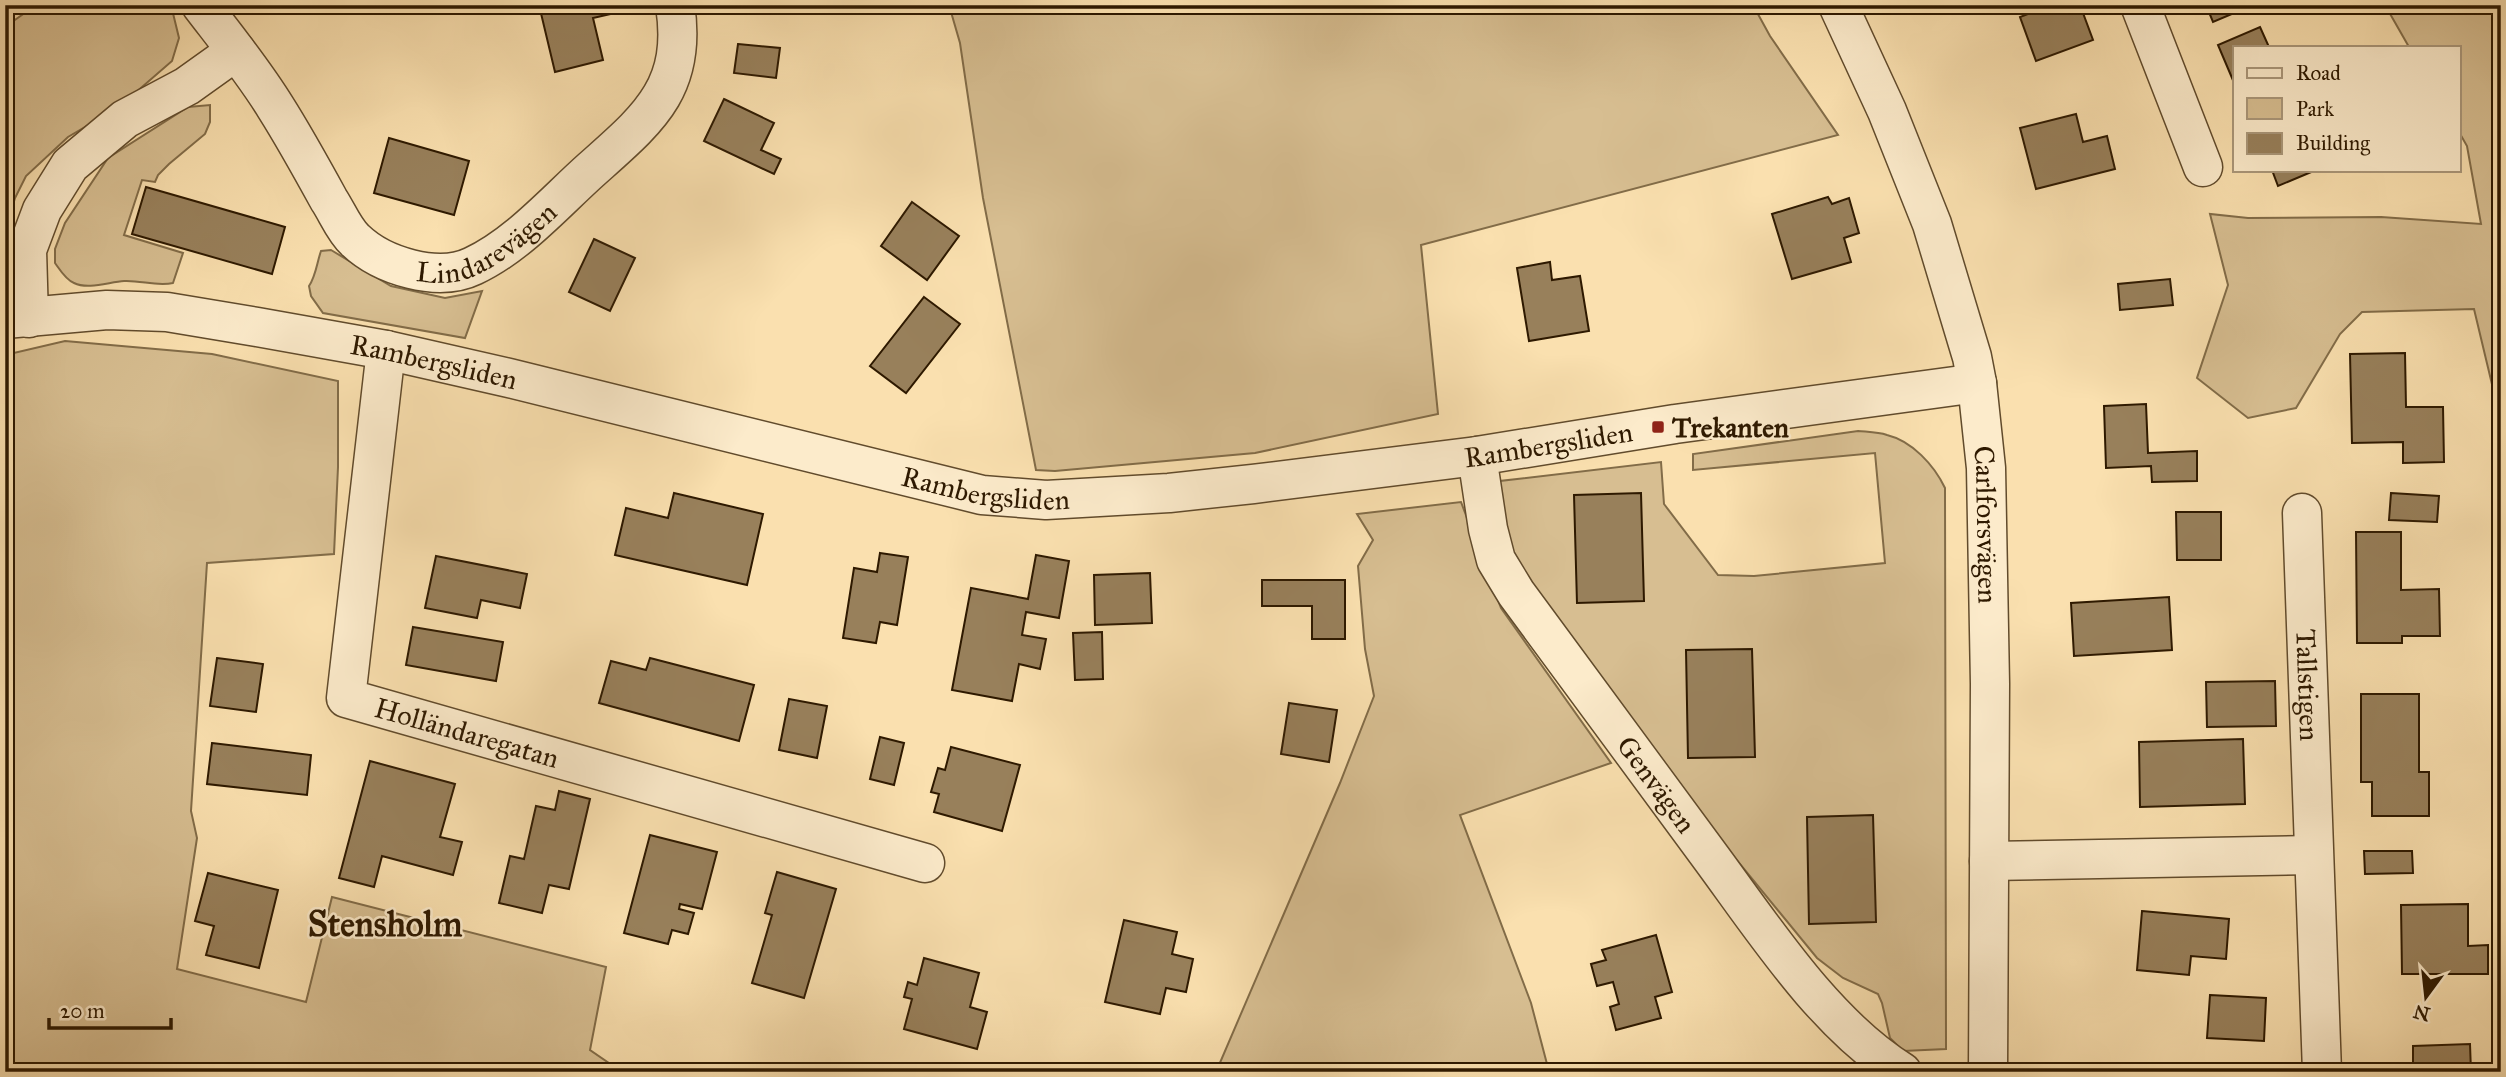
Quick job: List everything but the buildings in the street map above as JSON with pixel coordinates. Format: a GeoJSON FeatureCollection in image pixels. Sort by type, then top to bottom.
{"type":"FeatureCollection","features":[{"type":"Feature","properties":{"kind":"street","name":"Lindarevägen"},"geometry":{"type":"LineString","coordinates":[[201,5],[276,107],[354,240],[399,265],[425,273],[449,274],[473,267],[511,242],[643,124],[663,96],[673,67],[679,34],[675,5]]}},
{"type":"Feature","properties":{"kind":"street","name":"Carlforsvägen"},"geometry":{"type":"LineString","coordinates":[[1838,5],[1887,111],[1932,224],[1972,357],[1977,383],[1986,481],[1990,684],[1989,1072]]}},
{"type":"Feature","properties":{"kind":"street"},"geometry":{"type":"LineString","coordinates":[[2140,5],[2203,167]]}},
{"type":"Feature","properties":{"kind":"street"},"geometry":{"type":"LineString","coordinates":[[17,319],[27,250],[42,210],[70,165],[125,119],[187,86],[236,51]]}},
{"type":"Feature","properties":{"kind":"street","name":"Rambergsliden"},"geometry":{"type":"LineString","coordinates":[[17,319],[107,310],[167,312],[386,350],[982,495],[1046,500],[1169,494],[1477,456],[1675,424],[1977,383]]}},
{"type":"Feature","properties":{"kind":"street","name":"Holländaregatan"},"geometry":{"type":"LineString","coordinates":[[386,350],[346,698],[925,863]]}},
{"type":"Feature","properties":{"kind":"street","name":"Genvägen"},"geometry":{"type":"LineString","coordinates":[[1477,456],[1488,529],[1496,560],[1516,593],[1791,966],[1849,1030],[1902,1072]]}},
{"type":"Feature","properties":{"kind":"street","name":"Tallstigen"},"geometry":{"type":"LineString","coordinates":[[2302,513],[2322,1072]]}},
{"type":"Feature","properties":{"kind":"street"},"geometry":{"type":"LineString","coordinates":[[1989,860],[2313,855]]}},
{"type":"Feature","properties":{"kind":"green space"},"geometry":{"type":"Polygon","coordinates":[[[36,5],[171,5],[179,38],[172,61],[119,107],[68,137],[26,176],[15,198],[5,232],[5,27],[36,5]]]}},
{"type":"Feature","properties":{"kind":"green space"},"geometry":{"type":"Polygon","coordinates":[[[949,5],[1753,5],[1770,36],[1838,135],[1421,245],[1438,414],[1255,453],[1055,471],[1036,470],[983,198],[960,43],[949,5]]]}},
{"type":"Feature","properties":{"kind":"green space"},"geometry":{"type":"Polygon","coordinates":[[[2385,5],[2501,5],[2501,422],[2474,309],[2362,312],[2340,334],[2296,408],[2248,418],[2197,378],[2228,285],[2210,214],[2248,218],[2381,217],[2481,224],[2467,146],[2460,134],[2460,46],[2408,46],[2385,5]]]}},
{"type":"Feature","properties":{"kind":"green space"},"geometry":{"type":"Polygon","coordinates":[[[210,105],[210,122],[205,134],[169,164],[155,182],[142,180],[124,235],[183,253],[173,283],[124,281],[86,286],[68,280],[55,263],[55,249],[65,223],[108,158],[188,107],[210,105]]]}},
{"type":"Feature","properties":{"kind":"green space"},"geometry":{"type":"Polygon","coordinates":[[[331,250],[391,286],[445,298],[482,291],[465,338],[323,313],[311,296],[309,286],[321,251],[331,250]]]}},
{"type":"Feature","properties":{"kind":"green space"},"geometry":{"type":"Polygon","coordinates":[[[65,341],[212,354],[338,381],[334,554],[207,563],[191,811],[197,838],[177,969],[306,1002],[332,897],[606,967],[590,1050],[622,1072],[5,1072],[5,355],[65,341]]]}},
{"type":"Feature","properties":{"kind":"green space"},"geometry":{"type":"Polygon","coordinates":[[[1858,431],[1884,434],[1913,448],[1935,471],[1945,488],[1946,1049],[1903,1051],[1890,1038],[1878,994],[1843,978],[1817,958],[1703,819],[1504,545],[1500,481],[1661,462],[1664,504],[1718,575],[1754,576],[1885,563],[1875,453],[1693,470],[1693,454],[1858,431]]]}},
{"type":"Feature","properties":{"kind":"green space"},"geometry":{"type":"Polygon","coordinates":[[[1461,502],[1501,608],[1611,763],[1460,815],[1531,1003],[1547,1064],[1532,1072],[1216,1072],[1340,783],[1374,696],[1365,649],[1358,566],[1373,540],[1357,514],[1461,502]]]}},
{"type":"Feature","properties":{"kind":"place","name":"Trekanten"},"geometry":{"type":"Point","coordinates":[1658,427]}},
{"type":"Feature","properties":{"kind":"district","name":"Stensholm"},"geometry":{"type":"Point","coordinates":[385,924]}}]}
